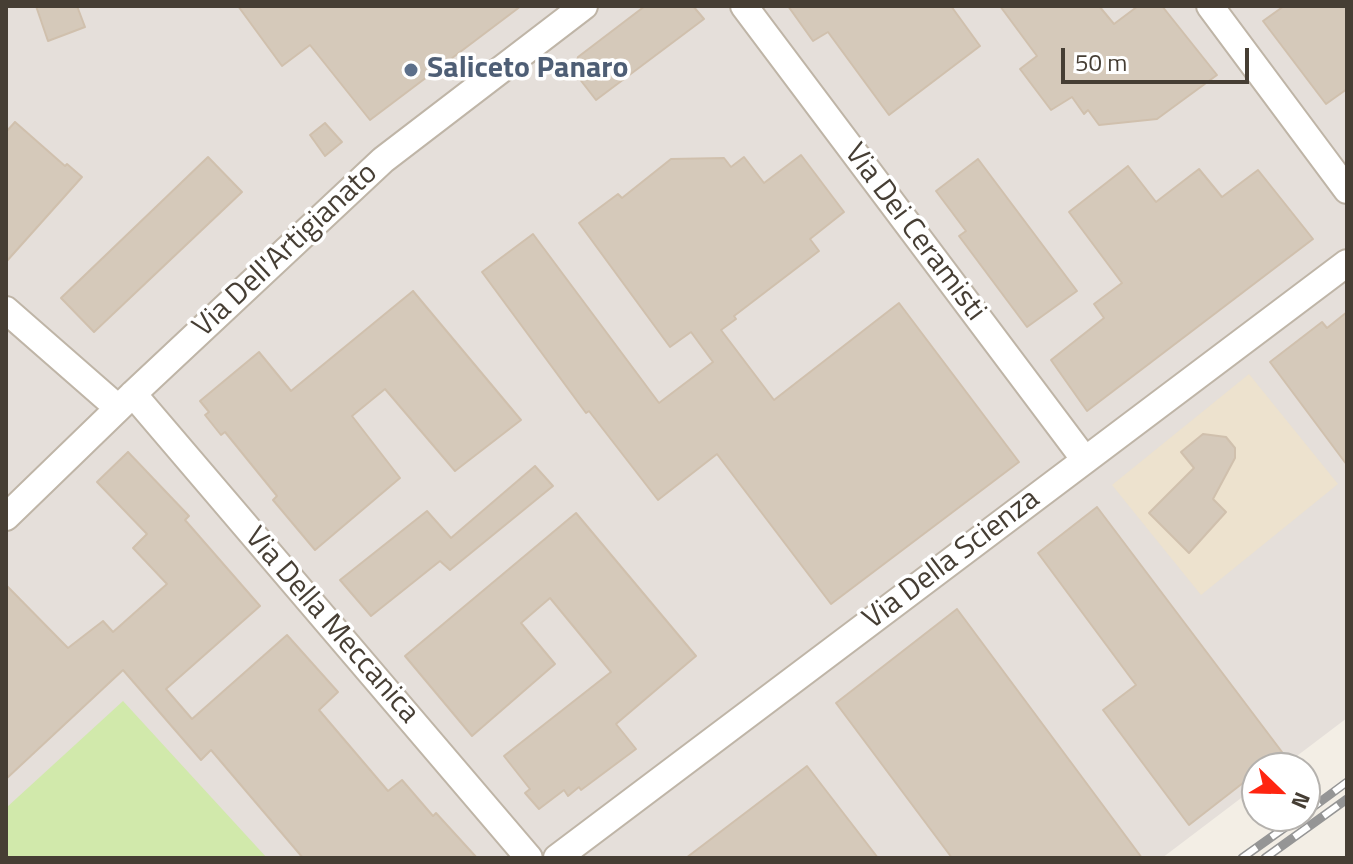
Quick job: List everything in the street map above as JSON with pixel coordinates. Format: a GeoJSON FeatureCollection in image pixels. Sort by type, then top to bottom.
{"type":"FeatureCollection","features":[{"type":"Feature","properties":{"kind":"street","name":"Via Dell'Artigianato"},"geometry":{"type":"LineString","coordinates":[[6,517],[383,160],[584,6]]}},
{"type":"Feature","properties":{"kind":"street","name":"Via Dei Ceramisti"},"geometry":{"type":"LineString","coordinates":[[744,6],[1085,460]]}},
{"type":"Feature","properties":{"kind":"street"},"geometry":{"type":"LineString","coordinates":[[1210,6],[1347,190]]}},
{"type":"Feature","properties":{"kind":"street","name":"Via Della Scienza"},"geometry":{"type":"LineString","coordinates":[[557,858],[1347,263]]}},
{"type":"Feature","properties":{"kind":"street","name":"Via Della Meccanica"},"geometry":{"type":"LineString","coordinates":[[6,310],[126,401],[529,858]]}},
{"type":"Feature","properties":{"kind":"shaded area"},"geometry":{"type":"Polygon","coordinates":[[[6,6],[1347,6],[1347,718],[1302,752],[1241,752],[1241,798],[1162,858],[6,858],[6,6]]]}},
{"type":"Feature","properties":{"kind":"shaded area"},"geometry":{"type":"Polygon","coordinates":[[[1249,374],[1338,484],[1201,595],[1112,485],[1249,374]]]}},
{"type":"Feature","properties":{"kind":"green space"},"geometry":{"type":"Polygon","coordinates":[[[123,701],[267,858],[6,858],[6,808],[123,701]]]}},
{"type":"Feature","properties":{"kind":"building"},"geometry":{"type":"Polygon","coordinates":[[[36,6],[77,6],[85,27],[48,41],[36,6]]]}},
{"type":"Feature","properties":{"kind":"building"},"geometry":{"type":"Polygon","coordinates":[[[238,6],[521,6],[370,120],[310,45],[282,66],[238,6]]]}},
{"type":"Feature","properties":{"kind":"building"},"geometry":{"type":"Polygon","coordinates":[[[645,6],[693,6],[704,19],[596,100],[575,73],[578,57],[645,6]]]}},
{"type":"Feature","properties":{"kind":"building"},"geometry":{"type":"Polygon","coordinates":[[[788,6],[951,6],[980,46],[889,115],[828,32],[813,41],[788,6]]]}},
{"type":"Feature","properties":{"kind":"building"},"geometry":{"type":"Polygon","coordinates":[[[1000,6],[1099,6],[1114,24],[1138,6],[1162,6],[1217,75],[1157,119],[1099,125],[1088,110],[1084,114],[1072,97],[1051,110],[1020,69],[1037,56],[1000,6]]]}},
{"type":"Feature","properties":{"kind":"building"},"geometry":{"type":"Polygon","coordinates":[[[1284,6],[1347,6],[1347,89],[1326,104],[1263,21],[1284,6]]]}},
{"type":"Feature","properties":{"kind":"building"},"geometry":{"type":"Polygon","coordinates":[[[15,122],[82,177],[6,262],[6,132],[15,122]]]}},
{"type":"Feature","properties":{"kind":"building"},"geometry":{"type":"Polygon","coordinates":[[[325,123],[342,142],[325,156],[310,135],[325,123]]]}},
{"type":"Feature","properties":{"kind":"building"},"geometry":{"type":"Polygon","coordinates":[[[801,155],[844,212],[810,239],[819,251],[734,316],[736,319],[721,330],[774,400],[899,303],[1019,462],[831,604],[717,454],[658,500],[589,411],[586,413],[482,272],[533,234],[659,403],[713,362],[691,332],[670,347],[579,223],[618,194],[622,198],[671,159],[724,158],[731,167],[744,157],[764,183],[801,155]]]}},
{"type":"Feature","properties":{"kind":"building"},"geometry":{"type":"Polygon","coordinates":[[[208,157],[242,192],[94,332],[61,298],[208,157]]]}},
{"type":"Feature","properties":{"kind":"building"},"geometry":{"type":"Polygon","coordinates":[[[978,159],[1077,291],[1027,327],[959,236],[966,231],[936,191],[978,159]]]}},
{"type":"Feature","properties":{"kind":"building"},"geometry":{"type":"Polygon","coordinates":[[[1128,166],[1156,202],[1199,169],[1222,197],[1258,170],[1313,239],[1087,411],[1051,360],[1104,318],[1094,304],[1122,283],[1069,212],[1128,166]]]}},
{"type":"Feature","properties":{"kind":"building"},"geometry":{"type":"Polygon","coordinates":[[[413,291],[521,420],[455,471],[385,389],[352,416],[400,478],[315,550],[273,500],[277,496],[225,432],[221,435],[205,415],[209,412],[200,401],[259,352],[291,391],[413,291]]]}},
{"type":"Feature","properties":{"kind":"building"},"geometry":{"type":"Polygon","coordinates":[[[1347,312],[1347,465],[1270,362],[1322,322],[1327,328],[1347,312]]]}},
{"type":"Feature","properties":{"kind":"building"},"geometry":{"type":"Polygon","coordinates":[[[1203,434],[1226,437],[1235,448],[1235,458],[1213,499],[1226,512],[1189,553],[1149,513],[1194,468],[1181,452],[1203,434]]]}},
{"type":"Feature","properties":{"kind":"building"},"geometry":{"type":"Polygon","coordinates":[[[128,452],[189,516],[185,520],[260,606],[166,689],[192,719],[287,635],[338,692],[319,710],[388,791],[402,780],[433,816],[436,813],[477,858],[303,858],[211,750],[201,760],[123,670],[6,779],[6,585],[68,648],[103,621],[113,632],[167,584],[133,548],[147,534],[97,482],[128,452]]]}},
{"type":"Feature","properties":{"kind":"building"},"geometry":{"type":"Polygon","coordinates":[[[535,466],[553,486],[450,570],[440,561],[371,616],[340,580],[427,511],[451,538],[535,466]]]}},
{"type":"Feature","properties":{"kind":"building"},"geometry":{"type":"Polygon","coordinates":[[[1097,507],[1282,752],[1241,752],[1241,784],[1189,825],[1103,710],[1136,685],[1038,553],[1097,507]]]}},
{"type":"Feature","properties":{"kind":"building"},"geometry":{"type":"Polygon","coordinates":[[[576,513],[696,656],[616,724],[636,749],[581,790],[579,787],[568,796],[564,790],[539,809],[525,793],[530,789],[504,756],[611,672],[550,598],[521,623],[555,664],[472,736],[405,656],[576,513]]]}},
{"type":"Feature","properties":{"kind":"building"},"geometry":{"type":"Polygon","coordinates":[[[957,609],[1142,858],[952,858],[836,703],[957,609]]]}},
{"type":"Feature","properties":{"kind":"building"},"geometry":{"type":"Polygon","coordinates":[[[807,766],[878,858],[686,858],[807,766]]]}},
{"type":"Feature","properties":{"kind":"railway"},"geometry":{"type":"LineString","coordinates":[[1321,801],[1347,782]]}},
{"type":"Feature","properties":{"kind":"railway"},"geometry":{"type":"LineString","coordinates":[[1265,858],[1347,799]]}},
{"type":"Feature","properties":{"kind":"railway"},"geometry":{"type":"LineString","coordinates":[[1242,858],[1279,832]]}},
{"type":"Feature","properties":{"kind":"place","name":"Saliceto Panaro"},"geometry":{"type":"Point","coordinates":[411,70]}}]}
